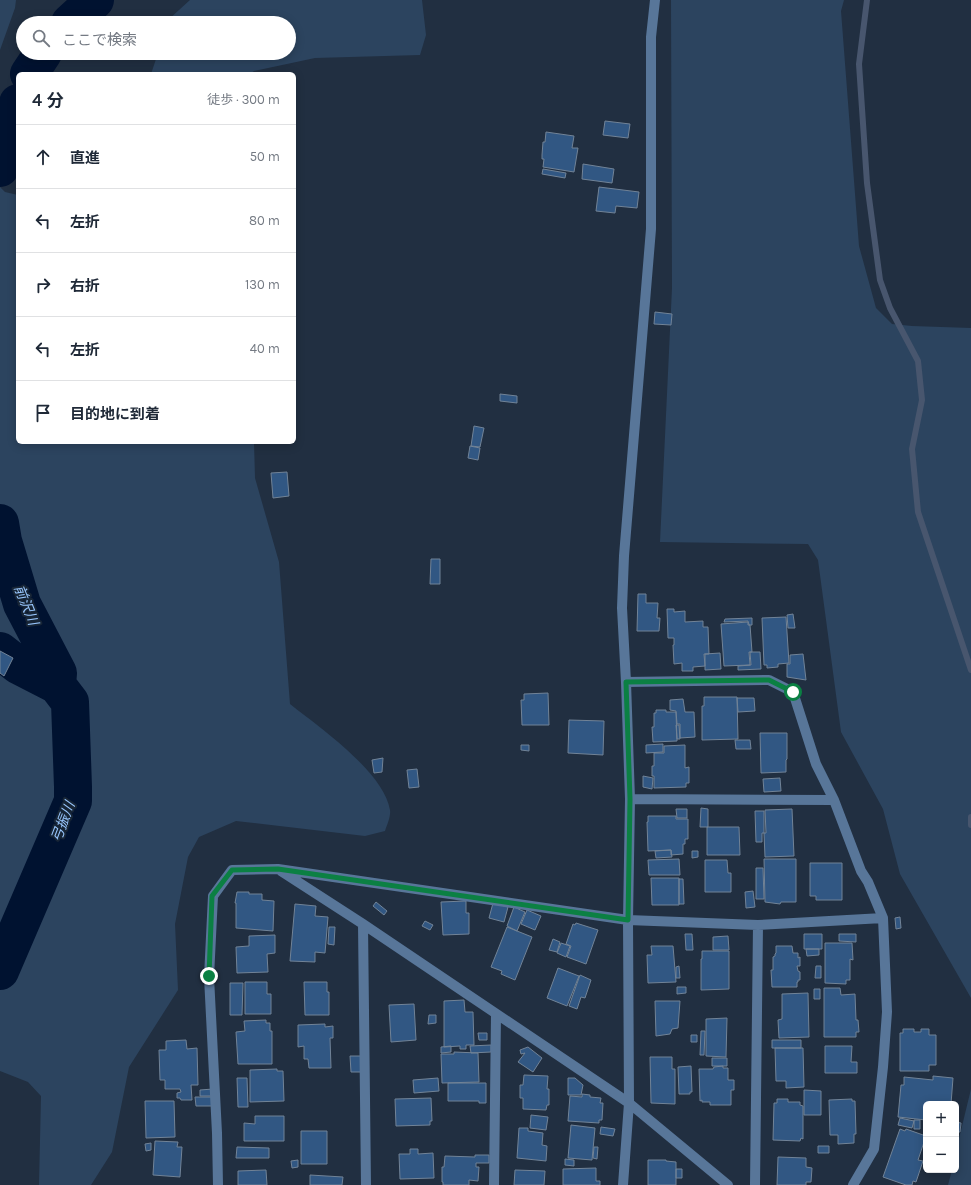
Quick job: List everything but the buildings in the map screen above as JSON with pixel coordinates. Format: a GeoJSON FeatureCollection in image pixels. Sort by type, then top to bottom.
{"type":"FeatureCollection","features":[{"type":"Feature","properties":{"kind":"street"},"geometry":{"type":"LineString","coordinates":[[623,1185],[629,1103],[628,920],[630,799],[622,608],[624,556],[651,229],[651,36],[655,0]]}},
{"type":"Feature","properties":{"kind":"street"},"geometry":{"type":"LineString","coordinates":[[626,682],[769,680],[793,692],[816,764],[834,800],[861,871],[868,882],[883,918],[887,1012],[883,1067],[874,1149],[853,1185]]}},
{"type":"Feature","properties":{"kind":"street"},"geometry":{"type":"LineString","coordinates":[[630,799],[834,800]]}},
{"type":"Feature","properties":{"kind":"street"},"geometry":{"type":"LineString","coordinates":[[218,1185],[217,1133],[209,976],[212,896],[232,870],[278,869],[628,920],[758,925],[883,918]]}},
{"type":"Feature","properties":{"kind":"street"},"geometry":{"type":"LineString","coordinates":[[278,869],[363,924],[629,1103],[728,1185]]}},
{"type":"Feature","properties":{"kind":"street"},"geometry":{"type":"LineString","coordinates":[[363,924],[366,1185]]}},
{"type":"Feature","properties":{"kind":"street"},"geometry":{"type":"LineString","coordinates":[[755,1185],[758,925]]}},
{"type":"Feature","properties":{"kind":"street"},"geometry":{"type":"LineString","coordinates":[[494,1185],[496,1014]]}},
{"type":"Feature","properties":{"kind":"shaded area"},"geometry":{"type":"Polygon","coordinates":[[[0,0],[16,0],[15,8],[0,50],[0,0]]]}},
{"type":"Feature","properties":{"kind":"shaded area"},"geometry":{"type":"Polygon","coordinates":[[[190,0],[422,0],[426,35],[420,55],[315,58],[253,72],[152,72],[156,60],[296,60],[296,16],[172,16],[190,0]]]}},
{"type":"Feature","properties":{"kind":"shaded area"},"geometry":{"type":"Polygon","coordinates":[[[671,0],[844,0],[841,11],[859,246],[876,308],[892,324],[971,328],[971,998],[900,874],[883,809],[841,732],[818,560],[808,544],[660,542],[672,288],[671,0]]]}},
{"type":"Feature","properties":{"kind":"shaded area"},"geometry":{"type":"Polygon","coordinates":[[[0,187],[5,192],[16,195],[16,444],[254,444],[255,478],[279,562],[290,704],[349,751],[363,766],[376,781],[385,795],[390,812],[385,831],[365,836],[236,821],[199,837],[188,857],[175,924],[178,990],[129,1067],[112,1152],[91,1185],[39,1185],[41,1096],[28,1082],[0,1071],[0,187]]]}},
{"type":"Feature","properties":{"kind":"shaded area"},"geometry":{"type":"Polygon","coordinates":[[[971,1089],[971,1185],[948,1185],[951,1173],[959,1173],[959,1139],[971,1089]]]}},
{"type":"Feature","properties":{"kind":"waterway","name":"前沢川"},"geometry":{"type":"LineString","coordinates":[[78,16],[95,0]]}},
{"type":"Feature","properties":{"kind":"waterway"},"geometry":{"type":"LineString","coordinates":[[867,0],[859,64],[867,183],[880,280],[890,308],[918,361],[922,400],[912,449],[918,512],[971,670]]}},
{"type":"Feature","properties":{"kind":"waterway","name":"前沢川"},"geometry":{"type":"LineString","coordinates":[[30,72],[38,60]]}},
{"type":"Feature","properties":{"kind":"waterway","name":"前沢川"},"geometry":{"type":"LineString","coordinates":[[0,168],[16,110]]}},
{"type":"Feature","properties":{"kind":"waterway","name":"前沢川"},"geometry":{"type":"LineString","coordinates":[[0,523],[3,541],[22,604],[58,673],[57,685]]}},
{"type":"Feature","properties":{"kind":"waterway","name":"弓振川"},"geometry":{"type":"LineString","coordinates":[[0,651],[18,665],[57,685],[70,702],[73,787],[73,801],[0,971]]}},
{"type":"Feature","properties":{"kind":"waterway"},"geometry":{"type":"LineString","coordinates":[[971,817],[971,825]]}},
{"type":"Feature","properties":{"kind":"route"},"geometry":{"type":"LineString","coordinates":[[209,976],[212,896],[232,870],[278,869],[628,920],[630,799],[626,682],[769,680],[793,692]]}}]}
